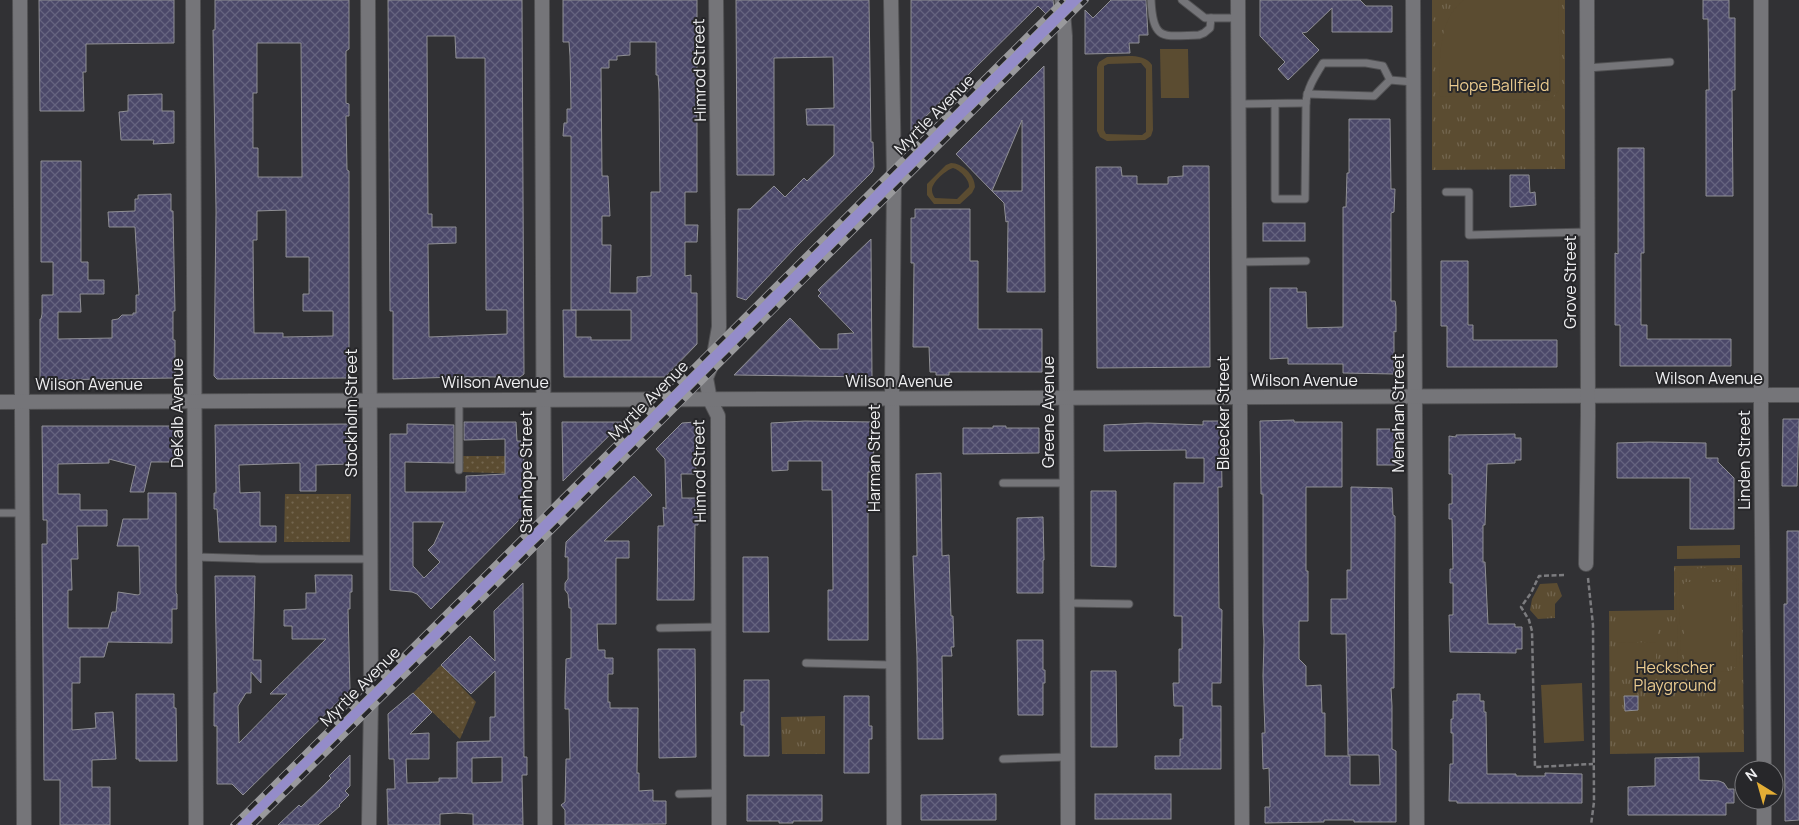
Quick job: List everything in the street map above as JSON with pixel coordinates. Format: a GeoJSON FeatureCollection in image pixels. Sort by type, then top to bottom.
{"type":"FeatureCollection","features":[{"type":"Feature","properties":{"kind":"main road","name":"Myrtle Avenue"},"geometry":{"type":"LineString","coordinates":[[245,825],[713,361],[1062,6],[1074,0]]}},
{"type":"Feature","properties":{"kind":"street"},"geometry":{"type":"LineString","coordinates":[[20,0],[24,825]]}},
{"type":"Feature","properties":{"kind":"street","name":"DeKalb Avenue"},"geometry":{"type":"LineString","coordinates":[[193,0],[196,825]]}},
{"type":"Feature","properties":{"kind":"street","name":"Stockholm Street"},"geometry":{"type":"LineString","coordinates":[[368,0],[369,825]]}},
{"type":"Feature","properties":{"kind":"street","name":"Stanhope Street"},"geometry":{"type":"LineString","coordinates":[[542,0],[545,825]]}},
{"type":"Feature","properties":{"kind":"street","name":"Himrod Street"},"geometry":{"type":"LineString","coordinates":[[716,0],[719,327],[713,361],[706,378],[710,400],[718,416],[719,825]]}},
{"type":"Feature","properties":{"kind":"street","name":"Harman Street"},"geometry":{"type":"LineString","coordinates":[[891,0],[894,178],[892,398],[894,825]]}},
{"type":"Feature","properties":{"kind":"street","name":"Bleecker Street"},"geometry":{"type":"LineString","coordinates":[[1238,0],[1242,825]]}},
{"type":"Feature","properties":{"kind":"street","name":"Menahan Street"},"geometry":{"type":"LineString","coordinates":[[1413,0],[1417,825]]}},
{"type":"Feature","properties":{"kind":"street","name":"Grove Street"},"geometry":{"type":"LineString","coordinates":[[1586,564],[1588,396],[1587,0]]}},
{"type":"Feature","properties":{"kind":"street","name":"Linden Street"},"geometry":{"type":"LineString","coordinates":[[1761,0],[1761,395],[1764,760]]}},
{"type":"Feature","properties":{"kind":"street","name":"Greene Avenue"},"geometry":{"type":"LineString","coordinates":[[1062,6],[1065,36],[1068,825]]}},
{"type":"Feature","properties":{"kind":"street","name":"Wilson Avenue"},"geometry":{"type":"LineString","coordinates":[[0,402],[1799,395]]}},
{"type":"Feature","properties":{"kind":"street"},"geometry":{"type":"LineString","coordinates":[[1764,810],[1764,825]]}},
{"type":"Feature","properties":{"kind":"lane"},"geometry":{"type":"LineString","coordinates":[[1151,0],[1152,21],[1159,32],[1167,36],[1200,35],[1210,28],[1211,18]]}},
{"type":"Feature","properties":{"kind":"lane"},"geometry":{"type":"LineString","coordinates":[[1182,0],[1205,18],[1238,18]]}},
{"type":"Feature","properties":{"kind":"lane"},"geometry":{"type":"LineString","coordinates":[[1587,68],[1670,62]]}},
{"type":"Feature","properties":{"kind":"lane"},"geometry":{"type":"LineString","coordinates":[[1275,104],[1275,199],[1305,199],[1306,94],[1323,64],[1366,63],[1383,66],[1390,80]]}},
{"type":"Feature","properties":{"kind":"lane"},"geometry":{"type":"LineString","coordinates":[[1306,94],[1374,96],[1390,80],[1414,82]]}},
{"type":"Feature","properties":{"kind":"lane"},"geometry":{"type":"LineString","coordinates":[[1239,104],[1306,104]]}},
{"type":"Feature","properties":{"kind":"lane"},"geometry":{"type":"LineString","coordinates":[[1446,192],[1469,192],[1469,234],[1588,232]]}},
{"type":"Feature","properties":{"kind":"lane"},"geometry":{"type":"LineString","coordinates":[[1240,262],[1306,261]]}},
{"type":"Feature","properties":{"kind":"lane"},"geometry":{"type":"LineString","coordinates":[[459,400],[459,470]]}},
{"type":"Feature","properties":{"kind":"lane"},"geometry":{"type":"LineString","coordinates":[[1003,483],[1066,483]]}},
{"type":"Feature","properties":{"kind":"lane"},"geometry":{"type":"LineString","coordinates":[[0,513],[22,513]]}},
{"type":"Feature","properties":{"kind":"lane"},"geometry":{"type":"LineString","coordinates":[[195,557],[370,559]]}},
{"type":"Feature","properties":{"kind":"lane"},"geometry":{"type":"LineString","coordinates":[[1067,603],[1128,604]]}},
{"type":"Feature","properties":{"kind":"lane"},"geometry":{"type":"LineString","coordinates":[[660,628],[718,627]]}},
{"type":"Feature","properties":{"kind":"lane"},"geometry":{"type":"LineString","coordinates":[[806,663],[893,665]]}},
{"type":"Feature","properties":{"kind":"lane"},"geometry":{"type":"LineString","coordinates":[[1003,759],[1067,757]]}},
{"type":"Feature","properties":{"kind":"lane"},"geometry":{"type":"LineString","coordinates":[[679,794],[719,793]]}},
{"type":"Feature","properties":{"kind":"path"},"geometry":{"type":"LineString","coordinates":[[1586,564],[1593,625],[1594,802],[1591,825]]}},
{"type":"Feature","properties":{"kind":"path"},"geometry":{"type":"LineString","coordinates":[[1564,575],[1539,576],[1531,594],[1520,607],[1529,620],[1532,632],[1535,767],[1594,764]]}},
{"type":"Feature","properties":{"kind":"green space","name":"Hope Ballfield"},"geometry":{"type":"Polygon","coordinates":[[[1432,0],[1565,0],[1565,169],[1432,170],[1432,0]]]}},
{"type":"Feature","properties":{"kind":"green space"},"geometry":{"type":"Polygon","coordinates":[[[1464,0],[1558,0],[1560,89],[1549,101],[1440,96],[1440,57],[1444,31],[1448,19],[1464,0]]]}},
{"type":"Feature","properties":{"kind":"green space"},"geometry":{"type":"Polygon","coordinates":[[[1160,49],[1188,49],[1189,98],[1161,98],[1160,49]]]}},
{"type":"Feature","properties":{"kind":"green space"},"geometry":{"type":"Polygon","coordinates":[[[1132,56],[1144,58],[1152,65],[1153,130],[1151,136],[1145,140],[1107,141],[1100,137],[1097,131],[1097,67],[1099,62],[1107,57],[1132,56]],[[1141,63],[1108,64],[1104,66],[1104,130],[1106,134],[1142,135],[1146,132],[1146,69],[1141,63]]]}},
{"type":"Feature","properties":{"kind":"green space"},"geometry":{"type":"Polygon","coordinates":[[[951,163],[959,165],[967,170],[973,178],[975,187],[972,193],[960,204],[934,204],[927,195],[927,184],[946,165],[951,163]],[[953,168],[947,171],[934,183],[932,191],[935,198],[957,199],[969,187],[966,178],[953,168]]]}},
{"type":"Feature","properties":{"kind":"green space"},"geometry":{"type":"Polygon","coordinates":[[[463,456],[524,456],[524,474],[462,472],[463,456]]]}},
{"type":"Feature","properties":{"kind":"green space"},"geometry":{"type":"Polygon","coordinates":[[[285,494],[351,494],[350,542],[284,542],[285,494]]]}},
{"type":"Feature","properties":{"kind":"green space"},"geometry":{"type":"Polygon","coordinates":[[[1740,545],[1740,558],[1677,559],[1677,546],[1740,545]]]}},
{"type":"Feature","properties":{"kind":"green space","name":"Heckscher Playground"},"geometry":{"type":"Polygon","coordinates":[[[1742,565],[1744,752],[1610,754],[1609,611],[1674,610],[1674,566],[1742,565]]]}},
{"type":"Feature","properties":{"kind":"green space"},"geometry":{"type":"Polygon","coordinates":[[[1716,568],[1729,570],[1738,578],[1740,664],[1731,675],[1689,675],[1683,673],[1678,667],[1676,580],[1680,573],[1688,569],[1716,568]],[[1687,572],[1680,577],[1681,666],[1688,672],[1730,671],[1736,667],[1736,579],[1728,572],[1687,572]]]}},
{"type":"Feature","properties":{"kind":"green space"},"geometry":{"type":"Polygon","coordinates":[[[1684,582],[1731,582],[1731,662],[1684,662],[1684,582]]]}},
{"type":"Feature","properties":{"kind":"green space"},"geometry":{"type":"Polygon","coordinates":[[[1557,583],[1562,596],[1555,604],[1555,618],[1538,619],[1530,610],[1532,599],[1540,584],[1557,583]]]}},
{"type":"Feature","properties":{"kind":"green space"},"geometry":{"type":"Polygon","coordinates":[[[1616,614],[1657,614],[1657,639],[1616,639],[1616,614]]]}},
{"type":"Feature","properties":{"kind":"green space"},"geometry":{"type":"Polygon","coordinates":[[[1656,642],[1656,670],[1616,670],[1616,643],[1656,642]]]}},
{"type":"Feature","properties":{"kind":"green space"},"geometry":{"type":"Polygon","coordinates":[[[441,665],[476,702],[460,739],[413,693],[441,665]]]}},
{"type":"Feature","properties":{"kind":"green space"},"geometry":{"type":"Polygon","coordinates":[[[1582,683],[1584,741],[1544,743],[1541,685],[1582,683]]]}},
{"type":"Feature","properties":{"kind":"green space"},"geometry":{"type":"Polygon","coordinates":[[[825,716],[825,754],[782,754],[781,717],[825,716]]]}},
{"type":"Feature","properties":{"kind":"building"},"geometry":{"type":"Polygon","coordinates":[[[39,0],[174,0],[174,43],[86,44],[86,72],[83,72],[84,111],[40,111],[39,0]]]}},
{"type":"Feature","properties":{"kind":"building"},"geometry":{"type":"Polygon","coordinates":[[[215,0],[349,0],[349,49],[346,51],[346,103],[349,104],[349,116],[346,116],[347,170],[349,171],[349,378],[217,379],[214,376],[216,211],[213,30],[215,30],[215,0]],[[257,43],[257,93],[253,93],[253,148],[258,148],[258,177],[302,177],[301,43],[257,43]],[[286,210],[257,211],[257,240],[253,240],[254,333],[283,333],[283,337],[333,336],[333,311],[303,311],[303,294],[309,294],[309,257],[286,257],[286,210]]]}},
{"type":"Feature","properties":{"kind":"building"},"geometry":{"type":"Polygon","coordinates":[[[388,0],[522,0],[524,374],[520,377],[393,379],[393,311],[390,311],[388,0]],[[427,36],[428,214],[432,214],[432,227],[456,227],[456,243],[428,244],[429,337],[507,334],[507,310],[486,310],[485,58],[456,58],[455,36],[427,36]]]}},
{"type":"Feature","properties":{"kind":"building"},"geometry":{"type":"Polygon","coordinates":[[[563,0],[697,0],[697,192],[685,192],[685,225],[698,225],[697,242],[685,242],[685,276],[691,275],[691,293],[697,293],[697,344],[665,377],[564,377],[563,310],[571,310],[571,136],[563,136],[564,123],[567,123],[567,109],[571,109],[569,42],[563,42],[563,0]],[[630,42],[630,55],[617,56],[617,60],[609,60],[609,68],[601,68],[602,176],[608,176],[610,216],[602,216],[602,245],[611,245],[610,293],[637,293],[637,277],[651,276],[651,192],[660,192],[659,91],[658,75],[656,75],[656,42],[630,42]],[[576,310],[576,337],[591,337],[591,340],[631,340],[631,310],[576,310]]]}},
{"type":"Feature","properties":{"kind":"building"},"geometry":{"type":"Polygon","coordinates":[[[736,0],[869,0],[871,142],[873,142],[874,167],[872,172],[795,248],[746,300],[737,297],[738,209],[750,209],[774,186],[785,197],[804,178],[807,181],[834,155],[834,125],[807,125],[806,109],[834,108],[833,57],[774,58],[774,175],[737,175],[736,0]]]}},
{"type":"Feature","properties":{"kind":"building"},"geometry":{"type":"Polygon","coordinates":[[[911,0],[1053,0],[1054,8],[1047,15],[1038,6],[911,131],[911,0]]]}},
{"type":"Feature","properties":{"kind":"building"},"geometry":{"type":"Polygon","coordinates":[[[1111,0],[1146,0],[1148,35],[1139,35],[1139,43],[1129,43],[1130,53],[1085,54],[1085,10],[1093,18],[1111,0]]]}},
{"type":"Feature","properties":{"kind":"building"},"geometry":{"type":"Polygon","coordinates":[[[1260,0],[1360,0],[1366,6],[1392,6],[1392,32],[1332,32],[1332,8],[1307,32],[1302,33],[1319,50],[1288,80],[1278,69],[1285,62],[1260,36],[1260,0]]]}},
{"type":"Feature","properties":{"kind":"building"},"geometry":{"type":"Polygon","coordinates":[[[1703,0],[1729,0],[1729,18],[1735,18],[1735,90],[1732,90],[1733,196],[1706,196],[1706,90],[1709,90],[1708,19],[1703,19],[1703,0]]]}},
{"type":"Feature","properties":{"kind":"building"},"geometry":{"type":"Polygon","coordinates":[[[1044,66],[1045,292],[1007,292],[1008,221],[1006,222],[1004,203],[992,191],[956,154],[1044,66]],[[1022,120],[992,191],[1022,191],[1022,120]]]}},
{"type":"Feature","properties":{"kind":"building"},"geometry":{"type":"Polygon","coordinates":[[[162,94],[162,111],[174,111],[174,143],[153,144],[154,140],[121,140],[119,112],[128,111],[128,95],[162,94]]]}},
{"type":"Feature","properties":{"kind":"building"},"geometry":{"type":"Polygon","coordinates":[[[1349,119],[1390,119],[1391,189],[1395,189],[1394,212],[1391,213],[1391,301],[1395,301],[1396,307],[1394,374],[1343,373],[1343,364],[1288,364],[1288,358],[1270,359],[1270,288],[1297,288],[1297,292],[1306,292],[1307,328],[1343,327],[1343,207],[1346,207],[1347,173],[1349,173],[1349,119]]]}},
{"type":"Feature","properties":{"kind":"building"},"geometry":{"type":"Polygon","coordinates":[[[1618,148],[1644,148],[1644,253],[1641,253],[1641,325],[1647,325],[1647,339],[1731,339],[1731,366],[1620,366],[1620,325],[1615,325],[1615,253],[1618,254],[1618,148]]]}},
{"type":"Feature","properties":{"kind":"building"},"geometry":{"type":"Polygon","coordinates":[[[41,161],[81,161],[81,262],[88,262],[88,280],[104,280],[104,294],[80,294],[81,312],[58,312],[58,339],[112,338],[112,320],[118,319],[122,315],[133,315],[133,313],[136,313],[136,295],[139,295],[135,227],[109,227],[108,212],[135,211],[135,199],[138,199],[138,195],[171,194],[171,211],[173,211],[175,311],[173,311],[173,340],[175,340],[175,378],[40,380],[42,295],[53,295],[53,262],[41,262],[41,161]]]}},
{"type":"Feature","properties":{"kind":"building"},"geometry":{"type":"Polygon","coordinates":[[[1183,166],[1209,166],[1210,367],[1097,368],[1096,167],[1121,167],[1122,176],[1137,176],[1137,184],[1168,184],[1168,177],[1183,176],[1183,166]]]}},
{"type":"Feature","properties":{"kind":"building"},"geometry":{"type":"Polygon","coordinates":[[[1510,175],[1529,175],[1530,193],[1535,192],[1536,205],[1510,207],[1510,175]]]}},
{"type":"Feature","properties":{"kind":"building"},"geometry":{"type":"Polygon","coordinates":[[[915,209],[970,209],[970,261],[978,261],[978,329],[1042,329],[1042,372],[949,372],[949,375],[936,375],[936,372],[930,372],[929,347],[913,347],[914,263],[911,263],[911,218],[915,218],[915,209]]]}},
{"type":"Feature","properties":{"kind":"building"},"geometry":{"type":"Polygon","coordinates":[[[1263,223],[1305,223],[1305,241],[1263,241],[1263,223]]]}},
{"type":"Feature","properties":{"kind":"building"},"geometry":{"type":"Polygon","coordinates":[[[871,239],[872,377],[734,375],[790,318],[820,349],[838,349],[838,334],[854,333],[818,296],[821,293],[818,290],[871,239]]]}},
{"type":"Feature","properties":{"kind":"building"},"geometry":{"type":"Polygon","coordinates":[[[1441,261],[1468,261],[1468,325],[1473,325],[1473,340],[1557,340],[1557,367],[1447,367],[1447,326],[1441,326],[1441,261]]]}},
{"type":"Feature","properties":{"kind":"building"},"geometry":{"type":"Polygon","coordinates":[[[1783,419],[1799,419],[1797,486],[1782,486],[1783,419]]]}},
{"type":"Feature","properties":{"kind":"building"},"geometry":{"type":"Polygon","coordinates":[[[1294,420],[1294,422],[1342,422],[1342,487],[1306,487],[1308,621],[1299,621],[1299,659],[1306,666],[1306,686],[1321,685],[1322,713],[1325,713],[1325,756],[1350,756],[1350,785],[1380,785],[1379,755],[1348,755],[1346,634],[1331,634],[1331,599],[1347,599],[1347,570],[1351,570],[1351,487],[1392,488],[1395,534],[1394,688],[1391,688],[1392,749],[1396,751],[1396,822],[1324,820],[1324,822],[1265,823],[1265,807],[1270,807],[1269,768],[1263,769],[1262,733],[1265,733],[1263,676],[1263,494],[1261,494],[1260,421],[1294,420]]]}},
{"type":"Feature","properties":{"kind":"building"},"geometry":{"type":"Polygon","coordinates":[[[805,421],[873,422],[874,472],[868,472],[868,640],[828,640],[828,590],[833,590],[832,490],[822,490],[822,461],[788,461],[788,470],[772,471],[771,423],[805,421]]]}},
{"type":"Feature","properties":{"kind":"building"},"geometry":{"type":"Polygon","coordinates":[[[1203,421],[1221,421],[1222,487],[1218,487],[1219,608],[1222,610],[1221,683],[1212,683],[1212,706],[1221,706],[1221,769],[1155,769],[1155,756],[1180,756],[1180,739],[1183,739],[1183,706],[1174,706],[1173,683],[1179,683],[1179,649],[1182,649],[1182,616],[1174,616],[1174,483],[1204,483],[1204,458],[1186,458],[1186,450],[1104,451],[1104,425],[1147,423],[1203,425],[1203,421]]]}},
{"type":"Feature","properties":{"kind":"building"},"geometry":{"type":"Polygon","coordinates":[[[464,422],[516,422],[517,441],[524,441],[523,516],[431,609],[417,594],[390,590],[390,434],[407,434],[407,424],[454,425],[454,463],[405,462],[405,492],[466,492],[466,476],[505,474],[505,439],[464,440],[464,422]],[[413,522],[413,566],[424,578],[440,562],[428,550],[434,544],[444,522],[413,522]]]}},
{"type":"Feature","properties":{"kind":"building"},"geometry":{"type":"Polygon","coordinates":[[[562,422],[623,422],[563,481],[562,422]]]}},
{"type":"Feature","properties":{"kind":"building"},"geometry":{"type":"Polygon","coordinates":[[[695,422],[696,474],[681,474],[682,498],[698,498],[698,525],[695,525],[694,600],[657,600],[658,526],[664,526],[663,507],[666,509],[665,459],[656,449],[682,423],[695,422]]]}},
{"type":"Feature","properties":{"kind":"building"},"geometry":{"type":"Polygon","coordinates":[[[350,424],[352,441],[350,443],[350,464],[316,465],[316,491],[300,491],[300,463],[239,465],[240,493],[260,492],[260,526],[276,526],[276,542],[219,542],[217,509],[214,509],[214,493],[216,493],[215,425],[350,424]]]}},
{"type":"Feature","properties":{"kind":"building"},"geometry":{"type":"Polygon","coordinates":[[[42,426],[175,426],[175,462],[151,462],[144,492],[130,492],[136,466],[109,459],[109,463],[58,464],[58,494],[80,494],[80,510],[107,510],[107,526],[77,526],[78,559],[71,559],[72,590],[68,590],[68,628],[108,628],[112,612],[116,612],[118,592],[140,594],[139,546],[117,546],[123,519],[148,519],[148,493],[176,493],[177,609],[172,609],[172,643],[108,642],[104,657],[80,657],[80,683],[72,683],[72,730],[96,728],[95,713],[113,712],[116,759],[92,760],[92,787],[110,787],[110,825],[60,825],[60,780],[44,780],[42,544],[47,544],[47,520],[43,520],[42,426]]]}},
{"type":"Feature","properties":{"kind":"building"},"geometry":{"type":"Polygon","coordinates":[[[993,426],[1039,428],[1039,453],[963,454],[963,428],[993,428],[993,426]]]}},
{"type":"Feature","properties":{"kind":"building"},"geometry":{"type":"Polygon","coordinates":[[[1377,429],[1395,429],[1395,465],[1377,465],[1377,429]]]}},
{"type":"Feature","properties":{"kind":"building"},"geometry":{"type":"Polygon","coordinates":[[[1515,434],[1515,438],[1521,438],[1521,460],[1515,460],[1515,463],[1487,464],[1485,525],[1483,525],[1483,562],[1485,562],[1488,624],[1515,624],[1515,627],[1522,627],[1522,649],[1516,649],[1516,653],[1450,652],[1449,615],[1453,615],[1453,583],[1450,583],[1450,569],[1453,569],[1452,519],[1449,519],[1449,504],[1452,504],[1452,474],[1449,474],[1449,436],[1515,434]]]}},
{"type":"Feature","properties":{"kind":"building"},"geometry":{"type":"Polygon","coordinates":[[[1617,443],[1706,443],[1706,458],[1718,458],[1718,462],[1734,478],[1734,529],[1690,529],[1690,478],[1617,478],[1617,443]]]}},
{"type":"Feature","properties":{"kind":"building"},"geometry":{"type":"Polygon","coordinates":[[[941,473],[942,556],[949,555],[954,647],[951,647],[952,656],[942,656],[943,739],[918,739],[913,556],[917,556],[916,474],[941,473]]]}},
{"type":"Feature","properties":{"kind":"building"},"geometry":{"type":"Polygon","coordinates":[[[634,476],[652,495],[604,541],[629,541],[629,558],[616,558],[616,624],[597,624],[598,650],[605,650],[605,658],[613,658],[613,674],[608,674],[608,702],[610,702],[610,708],[638,708],[637,773],[639,773],[639,791],[653,790],[653,801],[666,801],[666,824],[565,825],[565,810],[561,805],[565,802],[566,759],[570,759],[569,709],[565,709],[566,659],[571,658],[571,608],[569,608],[568,594],[565,590],[565,583],[568,579],[568,557],[565,557],[566,542],[634,476]]]}},
{"type":"Feature","properties":{"kind":"building"},"geometry":{"type":"Polygon","coordinates":[[[1091,491],[1116,491],[1116,567],[1091,566],[1091,491]]]}},
{"type":"Feature","properties":{"kind":"building"},"geometry":{"type":"Polygon","coordinates":[[[1043,517],[1043,593],[1017,593],[1017,518],[1043,517]]]}},
{"type":"Feature","properties":{"kind":"building"},"geometry":{"type":"Polygon","coordinates":[[[1787,531],[1799,531],[1799,820],[1785,821],[1784,604],[1787,604],[1787,531]]]}},
{"type":"Feature","properties":{"kind":"building"},"geometry":{"type":"Polygon","coordinates":[[[743,557],[768,557],[769,632],[743,632],[743,557]]]}},
{"type":"Feature","properties":{"kind":"building"},"geometry":{"type":"Polygon","coordinates":[[[315,575],[352,575],[350,609],[348,609],[350,690],[243,795],[232,784],[217,784],[217,726],[214,726],[214,693],[217,693],[215,576],[255,576],[253,660],[261,660],[261,683],[251,672],[251,693],[246,693],[238,706],[239,743],[287,694],[270,694],[326,639],[292,639],[292,626],[284,626],[284,610],[306,609],[306,593],[316,593],[315,575]]]}},
{"type":"Feature","properties":{"kind":"building"},"geometry":{"type":"Polygon","coordinates":[[[523,583],[524,757],[527,757],[527,775],[522,775],[523,825],[473,825],[473,814],[456,813],[440,814],[440,825],[388,825],[387,789],[395,789],[394,759],[389,759],[388,714],[413,693],[432,712],[410,734],[429,733],[429,759],[406,759],[407,783],[439,782],[439,778],[457,778],[457,742],[490,741],[490,717],[495,717],[495,671],[471,694],[441,665],[470,636],[495,661],[494,611],[523,583]],[[502,757],[472,758],[472,783],[502,782],[502,757]]]}},
{"type":"Feature","properties":{"kind":"building"},"geometry":{"type":"Polygon","coordinates":[[[1017,640],[1043,640],[1045,683],[1043,683],[1043,715],[1018,715],[1017,640]]]}},
{"type":"Feature","properties":{"kind":"building"},"geometry":{"type":"Polygon","coordinates":[[[658,649],[695,649],[696,757],[659,758],[658,649]]]}},
{"type":"Feature","properties":{"kind":"building"},"geometry":{"type":"Polygon","coordinates":[[[1091,671],[1116,671],[1117,747],[1091,747],[1091,671]]]}},
{"type":"Feature","properties":{"kind":"building"},"geometry":{"type":"Polygon","coordinates":[[[744,680],[769,680],[769,756],[744,756],[744,725],[741,725],[741,712],[744,712],[744,680]]]}},
{"type":"Feature","properties":{"kind":"building"},"geometry":{"type":"Polygon","coordinates":[[[136,694],[174,694],[177,761],[139,761],[139,759],[136,759],[136,694]]]}},
{"type":"Feature","properties":{"kind":"building"},"geometry":{"type":"Polygon","coordinates":[[[1457,694],[1480,694],[1480,701],[1484,701],[1484,712],[1486,712],[1487,774],[1545,776],[1545,773],[1582,774],[1582,803],[1457,803],[1457,801],[1449,801],[1450,764],[1453,764],[1451,719],[1453,719],[1453,701],[1457,701],[1457,694]]]}},
{"type":"Feature","properties":{"kind":"building"},"geometry":{"type":"Polygon","coordinates":[[[844,696],[869,696],[869,726],[872,726],[872,739],[869,739],[869,773],[844,773],[844,696]]]}},
{"type":"Feature","properties":{"kind":"building"},"geometry":{"type":"Polygon","coordinates":[[[1624,696],[1638,696],[1638,710],[1625,711],[1624,696]]]}},
{"type":"Feature","properties":{"kind":"building"},"geometry":{"type":"Polygon","coordinates":[[[350,755],[350,786],[345,791],[349,795],[340,806],[318,825],[278,825],[321,788],[331,778],[329,776],[350,755]]]}},
{"type":"Feature","properties":{"kind":"building"},"geometry":{"type":"Polygon","coordinates":[[[1699,757],[1699,780],[1719,781],[1724,783],[1728,789],[1734,789],[1734,803],[1726,803],[1726,815],[1628,815],[1628,787],[1655,786],[1655,758],[1699,757]]]}},
{"type":"Feature","properties":{"kind":"building"},"geometry":{"type":"Polygon","coordinates":[[[996,794],[996,820],[921,820],[921,795],[996,794]]]}},
{"type":"Feature","properties":{"kind":"building"},"geometry":{"type":"Polygon","coordinates":[[[1095,794],[1171,794],[1171,819],[1095,819],[1095,794]]]}},
{"type":"Feature","properties":{"kind":"building"},"geometry":{"type":"Polygon","coordinates":[[[747,795],[822,795],[822,821],[779,823],[779,821],[747,821],[747,795]]]}},
{"type":"Feature","properties":{"kind":"railway"},"geometry":{"type":"LineString","coordinates":[[233,825],[1063,0]]}},
{"type":"Feature","properties":{"kind":"railway"},"geometry":{"type":"LineString","coordinates":[[253,825],[1086,0]]}}]}
